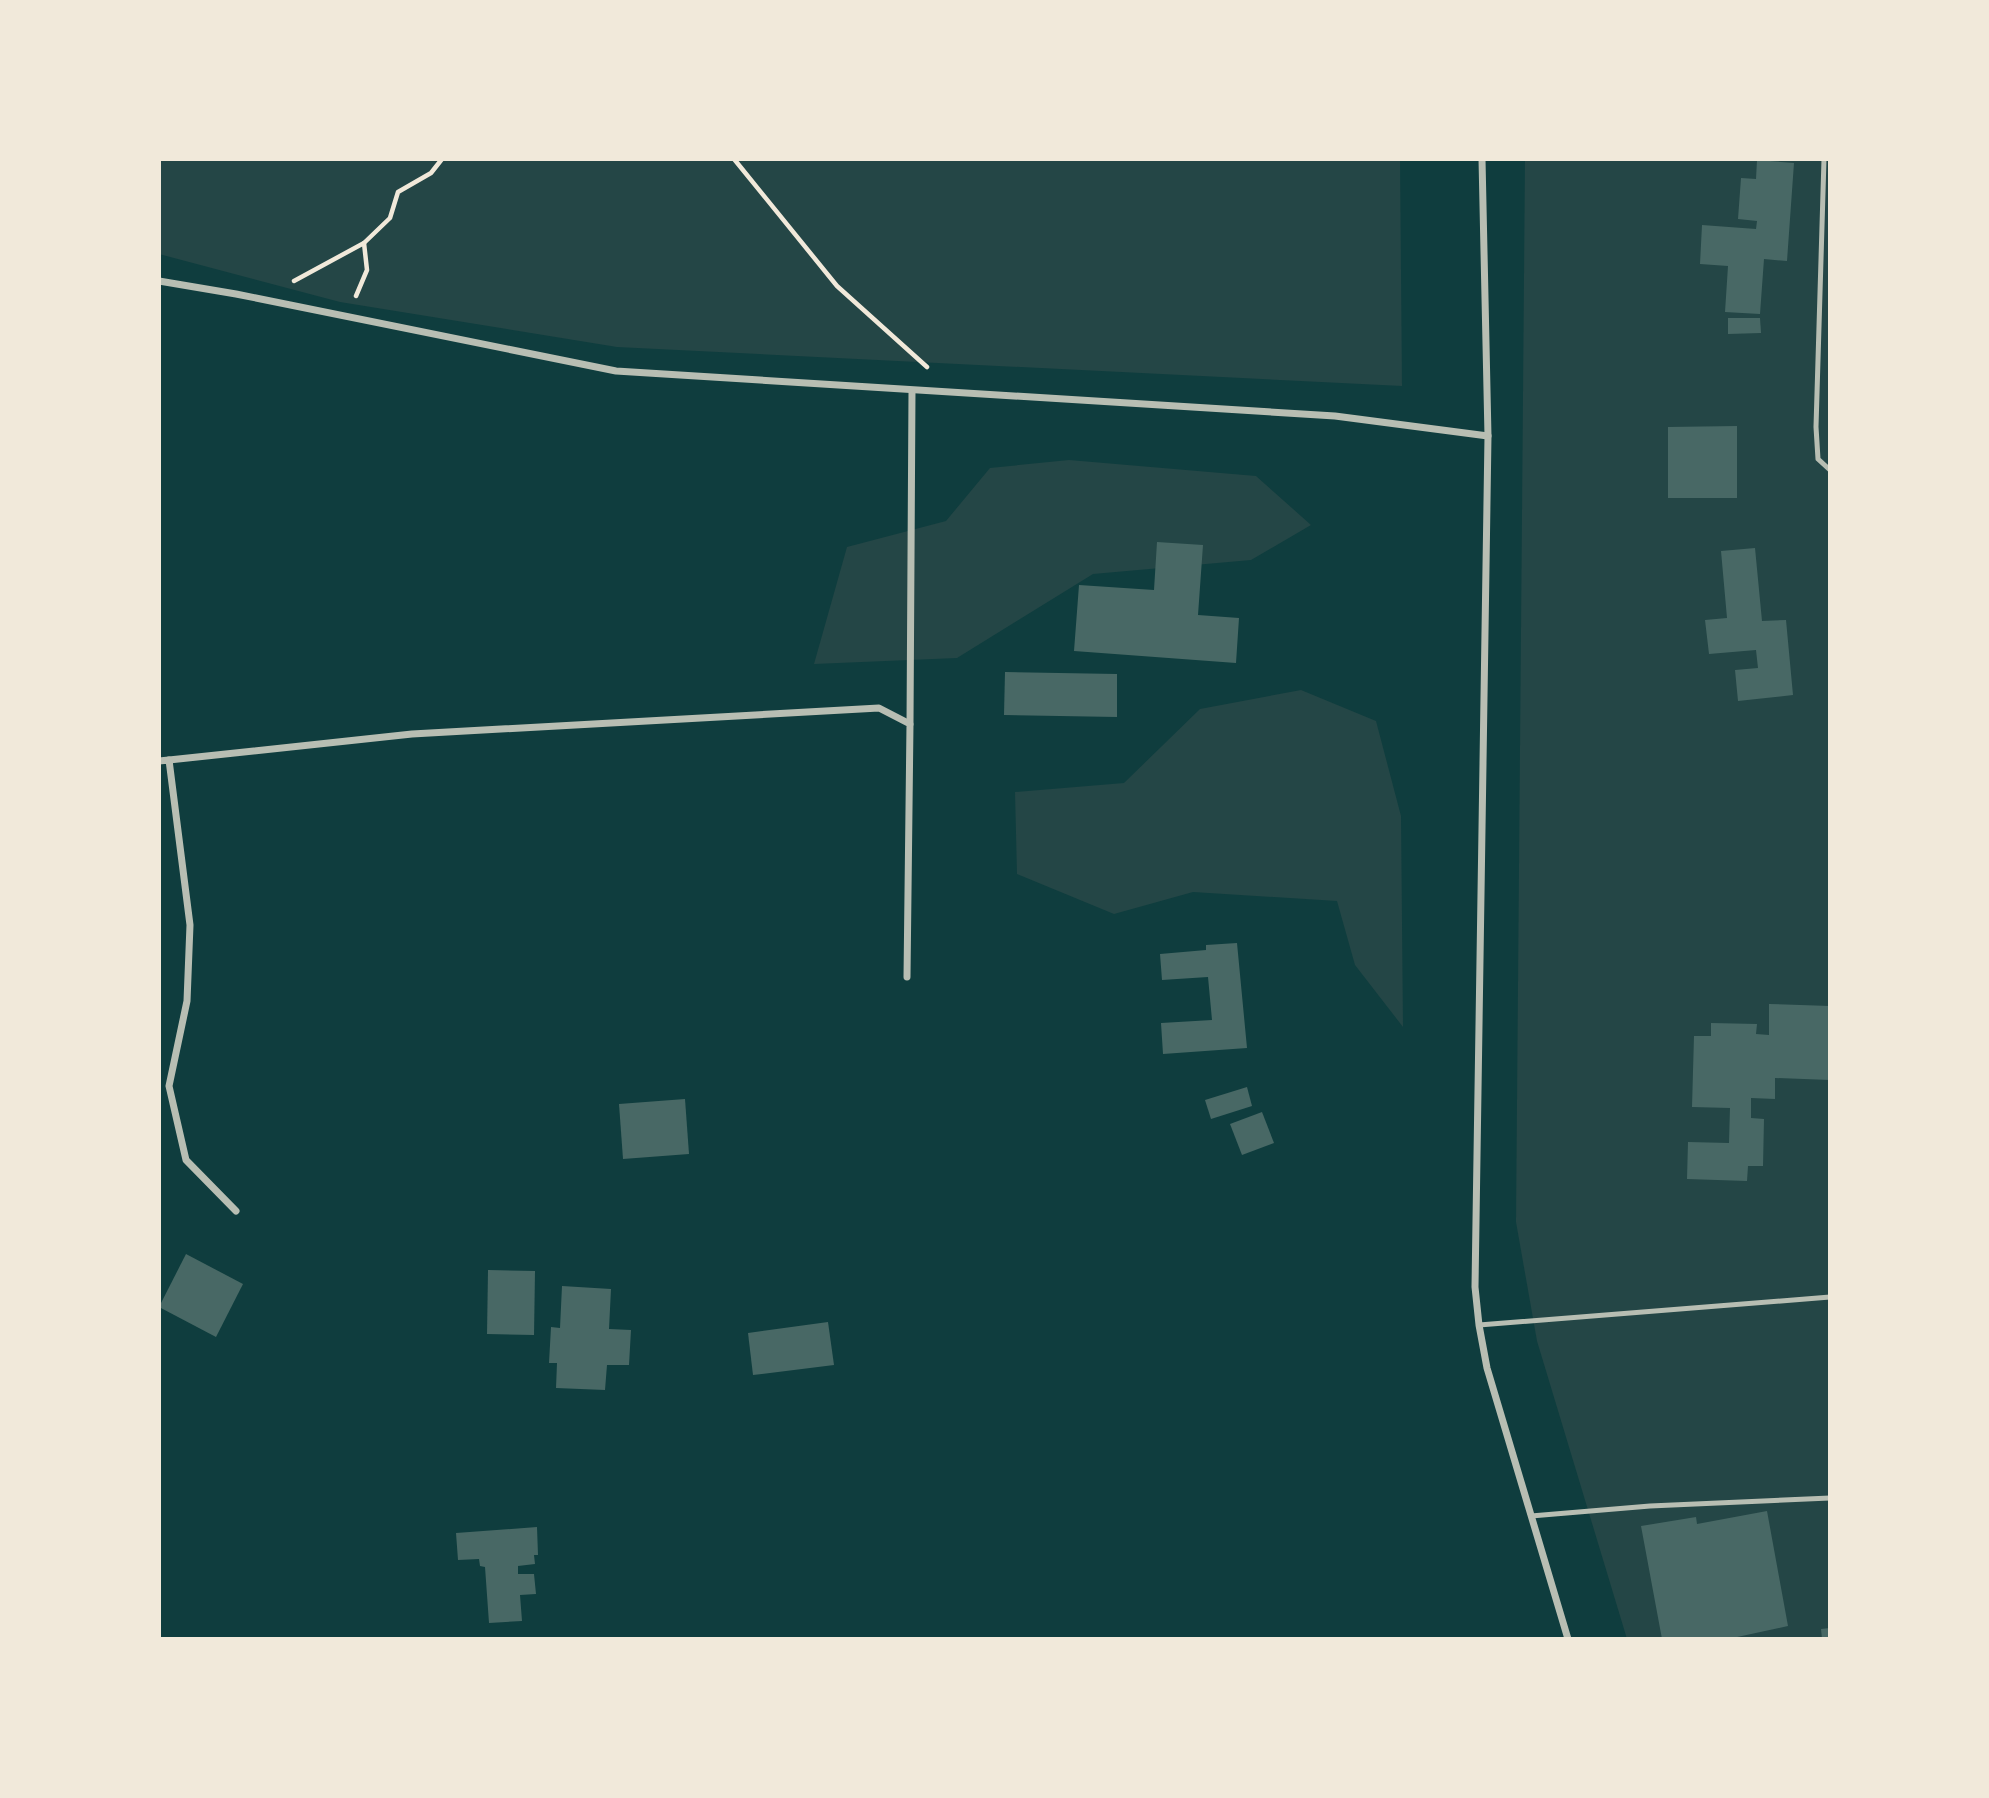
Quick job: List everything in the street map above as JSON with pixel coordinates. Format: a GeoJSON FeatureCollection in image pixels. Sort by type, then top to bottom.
{"type":"FeatureCollection","features":[{"type":"Feature","properties":{"kind":"street"},"geometry":{"type":"LineString","coordinates":[[1482,159],[1488,436],[1475,1287],[1488,1368],[1568,1639]]}},
{"type":"Feature","properties":{"kind":"street"},"geometry":{"type":"LineString","coordinates":[[159,281],[262,299],[616,371],[1335,416],[1488,436]]}},
{"type":"Feature","properties":{"kind":"street"},"geometry":{"type":"LineString","coordinates":[[907,976],[912,391]]}},
{"type":"Feature","properties":{"kind":"street"},"geometry":{"type":"LineString","coordinates":[[159,761],[412,734],[879,708],[910,724]]}},
{"type":"Feature","properties":{"kind":"street"},"geometry":{"type":"LineString","coordinates":[[169,760],[190,925],[187,1002],[169,1086],[186,1160],[236,1211]]}},
{"type":"Feature","properties":{"kind":"lane"},"geometry":{"type":"LineString","coordinates":[[1824,159],[1816,427],[1818,460],[1830,470]]}},
{"type":"Feature","properties":{"kind":"lane"},"geometry":{"type":"LineString","coordinates":[[1479,1325],[1830,1297]]}},
{"type":"Feature","properties":{"kind":"lane"},"geometry":{"type":"LineString","coordinates":[[1531,1516],[1650,1506],[1830,1498]]}},
{"type":"Feature","properties":{"kind":"path"},"geometry":{"type":"LineString","coordinates":[[262,299],[364,243],[390,218],[398,192],[431,173],[442,159]]}},
{"type":"Feature","properties":{"kind":"path"},"geometry":{"type":"LineString","coordinates":[[734,159],[837,286],[957,394]]}},
{"type":"Feature","properties":{"kind":"path"},"geometry":{"type":"LineString","coordinates":[[348,316],[367,270],[364,243]]}},
{"type":"Feature","properties":{"kind":"shaded area"},"geometry":{"type":"Polygon","coordinates":[[[159,159],[1400,159],[1402,386],[617,347],[340,302],[159,254],[159,159]]]}},
{"type":"Feature","properties":{"kind":"shaded area"},"geometry":{"type":"Polygon","coordinates":[[[1525,159],[1830,159],[1830,1639],[1627,1639],[1537,1341],[1516,1222],[1525,159]]]}},
{"type":"Feature","properties":{"kind":"shaded area"},"geometry":{"type":"Polygon","coordinates":[[[1069,460],[1256,476],[1311,525],[1251,560],[1093,574],[957,658],[814,664],[847,547],[946,521],[990,468],[1069,460]]]}},
{"type":"Feature","properties":{"kind":"shaded area"},"geometry":{"type":"Polygon","coordinates":[[[1301,690],[1376,721],[1401,816],[1403,1027],[1355,965],[1337,901],[1193,892],[1114,914],[1017,874],[1015,792],[1124,783],[1200,709],[1301,690]]]}},
{"type":"Feature","properties":{"kind":"building"},"geometry":{"type":"Polygon","coordinates":[[[1757,160],[1794,163],[1787,261],[1764,259],[1760,314],[1725,312],[1728,266],[1700,264],[1702,225],[1756,229],[1757,221],[1738,219],[1741,178],[1756,179],[1757,160]]]}},
{"type":"Feature","properties":{"kind":"building"},"geometry":{"type":"Polygon","coordinates":[[[1728,318],[1760,318],[1761,333],[1728,334],[1728,318]]]}},
{"type":"Feature","properties":{"kind":"building"},"geometry":{"type":"Polygon","coordinates":[[[1737,426],[1737,498],[1668,498],[1668,427],[1737,426]]]}},
{"type":"Feature","properties":{"kind":"building"},"geometry":{"type":"Polygon","coordinates":[[[1157,542],[1203,545],[1198,615],[1239,618],[1236,663],[1074,651],[1079,585],[1154,590],[1157,542]]]}},
{"type":"Feature","properties":{"kind":"building"},"geometry":{"type":"Polygon","coordinates":[[[1755,548],[1762,621],[1786,620],[1793,695],[1738,701],[1735,670],[1758,668],[1756,650],[1709,654],[1705,620],[1727,618],[1721,551],[1755,548]]]}},
{"type":"Feature","properties":{"kind":"building"},"geometry":{"type":"Polygon","coordinates":[[[1005,672],[1117,674],[1117,717],[1004,715],[1005,672]]]}},
{"type":"Feature","properties":{"kind":"building"},"geometry":{"type":"Polygon","coordinates":[[[1237,943],[1247,1048],[1163,1054],[1161,1023],[1212,1020],[1208,977],[1162,980],[1160,954],[1206,950],[1206,945],[1237,943]]]}},
{"type":"Feature","properties":{"kind":"building"},"geometry":{"type":"Polygon","coordinates":[[[1769,1004],[1830,1006],[1830,1080],[1775,1078],[1775,1099],[1751,1098],[1751,1118],[1764,1119],[1763,1166],[1748,1166],[1747,1181],[1687,1179],[1688,1142],[1729,1143],[1730,1108],[1692,1107],[1694,1036],[1711,1036],[1711,1023],[1757,1024],[1756,1034],[1769,1035],[1769,1004]]]}},
{"type":"Feature","properties":{"kind":"building"},"geometry":{"type":"Polygon","coordinates":[[[1247,1087],[1252,1106],[1211,1119],[1205,1100],[1247,1087]]]}},
{"type":"Feature","properties":{"kind":"building"},"geometry":{"type":"Polygon","coordinates":[[[685,1099],[689,1154],[623,1159],[619,1104],[685,1099]]]}},
{"type":"Feature","properties":{"kind":"building"},"geometry":{"type":"Polygon","coordinates":[[[1262,1112],[1274,1143],[1242,1155],[1230,1124],[1262,1112]]]}},
{"type":"Feature","properties":{"kind":"building"},"geometry":{"type":"Polygon","coordinates":[[[186,1254],[243,1284],[216,1337],[159,1307],[186,1254]]]}},
{"type":"Feature","properties":{"kind":"building"},"geometry":{"type":"Polygon","coordinates":[[[488,1270],[535,1271],[534,1335],[487,1334],[488,1270]]]}},
{"type":"Feature","properties":{"kind":"building"},"geometry":{"type":"Polygon","coordinates":[[[562,1286],[611,1289],[609,1329],[631,1330],[629,1365],[607,1365],[605,1390],[556,1388],[557,1363],[549,1363],[551,1327],[560,1328],[562,1286]]]}},
{"type":"Feature","properties":{"kind":"building"},"geometry":{"type":"Polygon","coordinates":[[[828,1322],[834,1365],[753,1375],[748,1333],[828,1322]]]}},
{"type":"Feature","properties":{"kind":"building"},"geometry":{"type":"Polygon","coordinates":[[[1767,1511],[1788,1626],[1728,1639],[1662,1639],[1641,1526],[1696,1517],[1697,1524],[1767,1511]]]}},
{"type":"Feature","properties":{"kind":"building"},"geometry":{"type":"Polygon","coordinates":[[[537,1527],[538,1555],[534,1555],[535,1564],[518,1566],[518,1574],[534,1574],[536,1594],[520,1595],[522,1621],[489,1623],[485,1567],[480,1566],[479,1559],[458,1560],[456,1533],[537,1527]]]}},
{"type":"Feature","properties":{"kind":"building"},"geometry":{"type":"Polygon","coordinates":[[[1830,1628],[1830,1639],[1822,1639],[1821,1629],[1830,1628]]]}}]}
